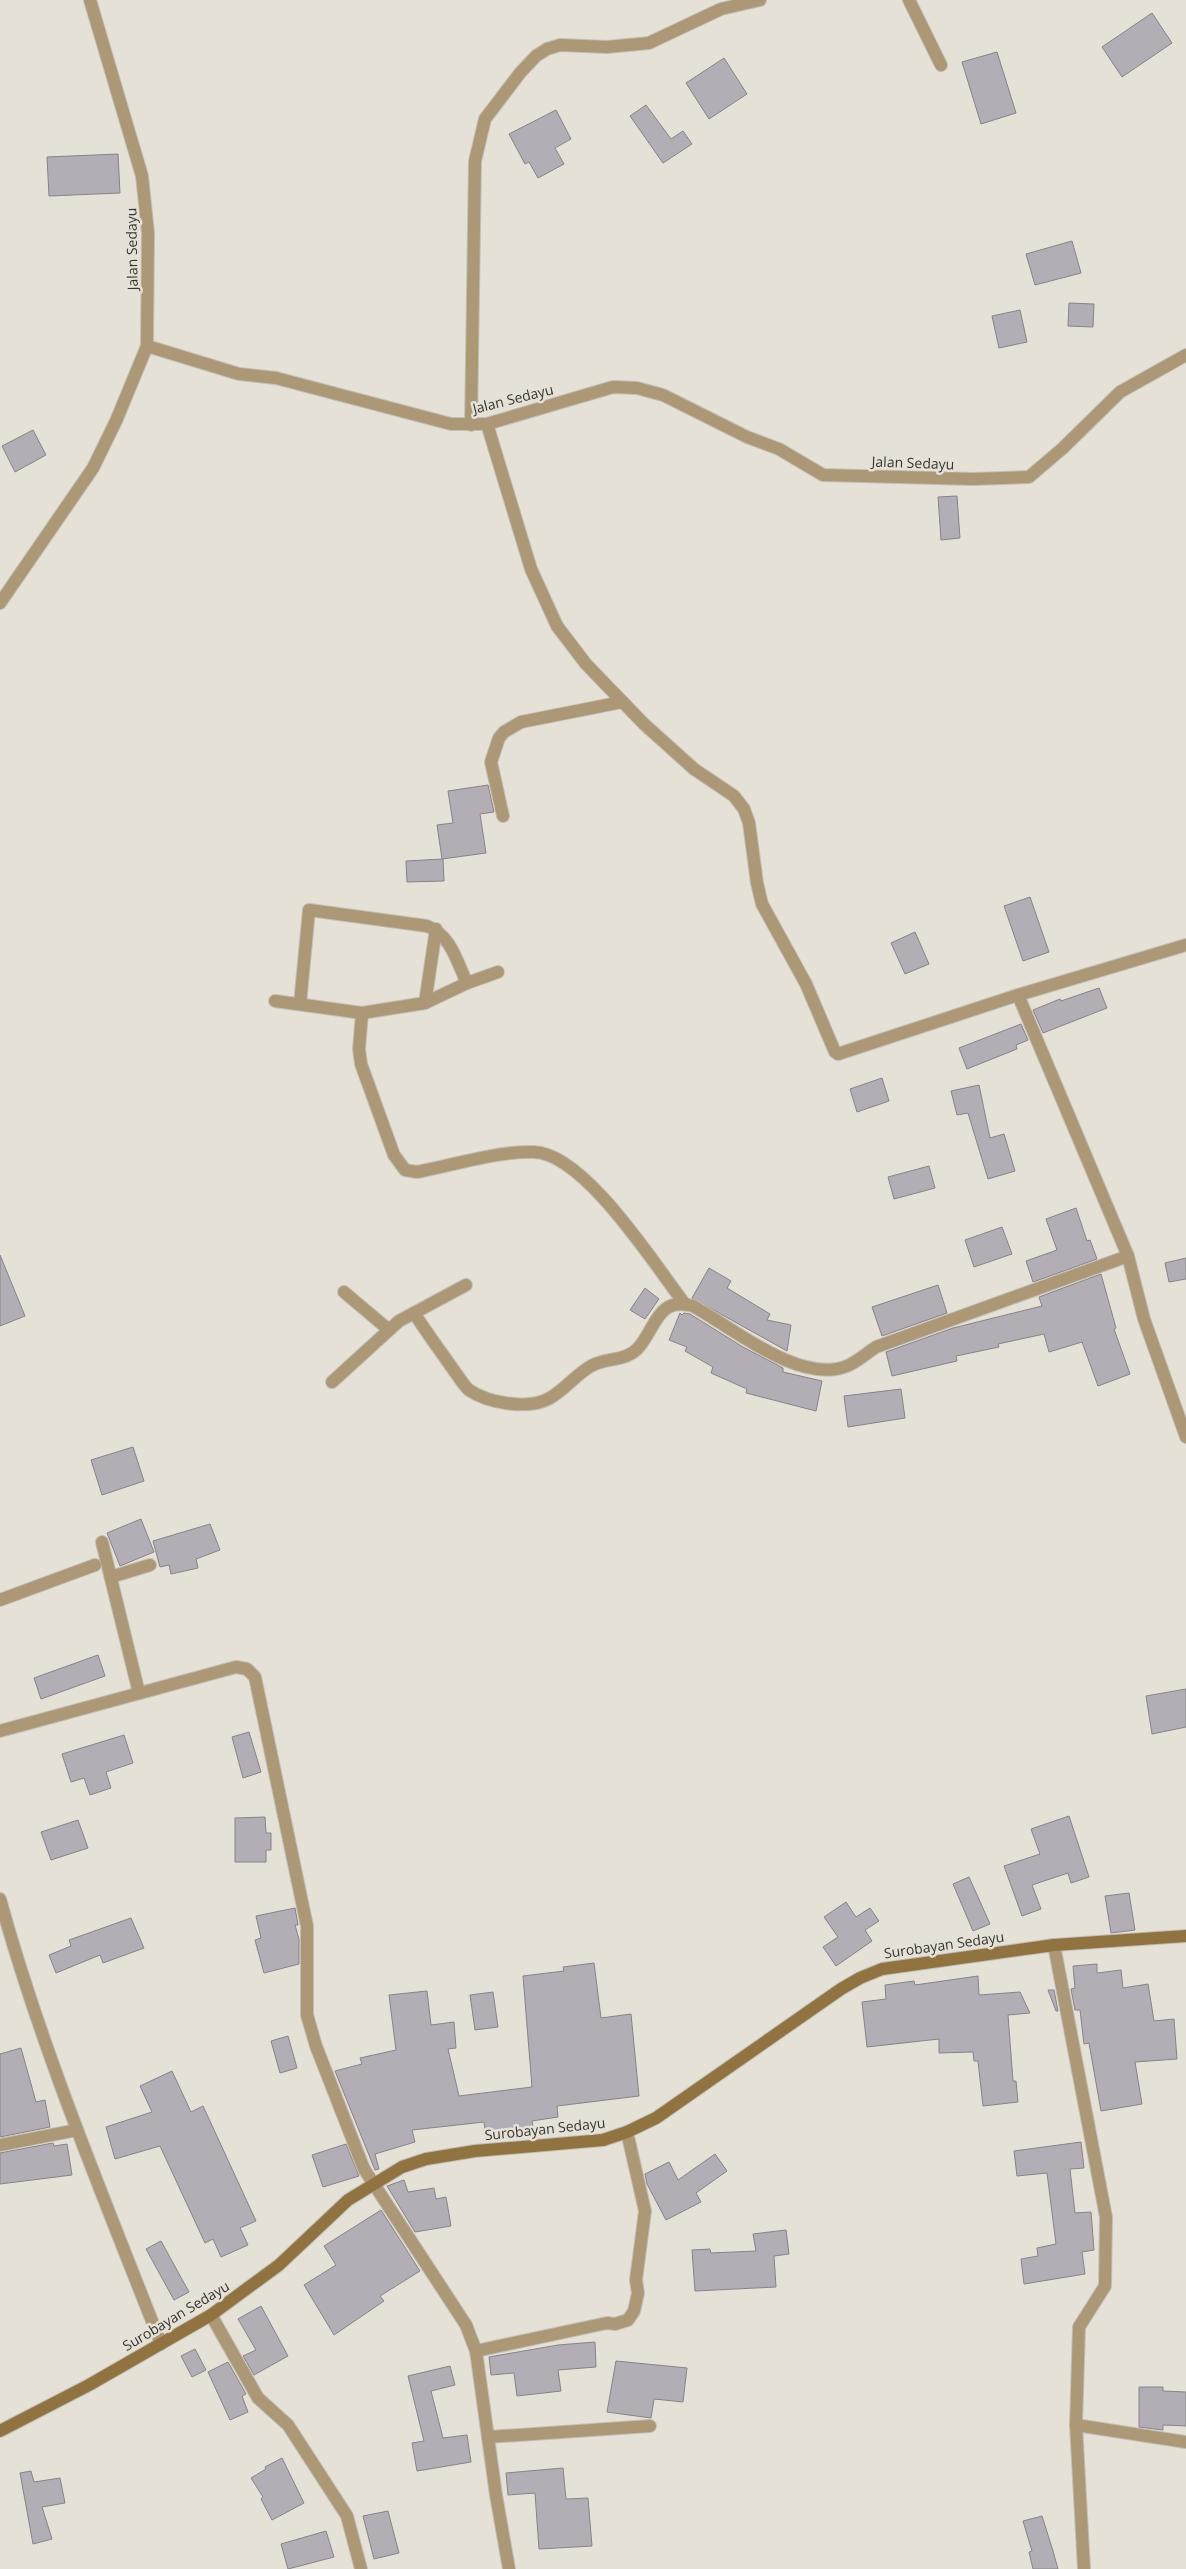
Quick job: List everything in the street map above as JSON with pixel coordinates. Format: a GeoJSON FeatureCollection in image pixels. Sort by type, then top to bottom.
{"type":"FeatureCollection","features":[{"type":"Feature","properties":{"kind":"main road","name":"Surobayan Sedayu"},"geometry":{"type":"LineString","coordinates":[[0,2432],[211,2315],[258,2282],[348,2200],[402,2167],[426,2159],[475,2151],[603,2140],[627,2132],[656,2118],[860,1978],[882,1969],[1054,1945],[1186,1936]]}},
{"type":"Feature","properties":{"kind":"street","name":"Jalan Sedayu"},"geometry":{"type":"LineString","coordinates":[[90,0],[142,176],[147,205],[147,346],[239,374],[276,378],[451,424],[472,426],[487,424],[613,387],[637,388],[663,395],[747,437],[779,449],[823,475],[973,479],[1029,477],[1120,392],[1186,355]]}},
{"type":"Feature","properties":{"kind":"street"},"geometry":{"type":"LineString","coordinates":[[472,426],[476,161],[485,119],[495,103],[536,56],[547,49],[560,45],[607,47],[649,43],[721,9],[760,0]]}},
{"type":"Feature","properties":{"kind":"street"},"geometry":{"type":"LineString","coordinates":[[909,0],[941,65]]}},
{"type":"Feature","properties":{"kind":"street"},"geometry":{"type":"LineString","coordinates":[[0,603],[93,468],[116,421],[147,346]]}},
{"type":"Feature","properties":{"kind":"street"},"geometry":{"type":"LineString","coordinates":[[487,424],[532,569],[557,626],[586,664],[622,702],[694,770],[734,796],[744,809],[749,822],[757,883],[762,904],[806,984],[834,1052],[838,1054],[1018,995],[1186,945]]}},
{"type":"Feature","properties":{"kind":"street"},"geometry":{"type":"LineString","coordinates":[[503,816],[491,762],[499,738],[504,732],[521,722],[622,702]]}},
{"type":"Feature","properties":{"kind":"street"},"geometry":{"type":"LineString","coordinates":[[300,1004],[309,910],[436,929],[447,939],[467,984]]}},
{"type":"Feature","properties":{"kind":"street"},"geometry":{"type":"LineString","coordinates":[[425,1003],[436,929]]}},
{"type":"Feature","properties":{"kind":"street"},"geometry":{"type":"LineString","coordinates":[[275,1001],[362,1013],[425,1003],[498,972]]}},
{"type":"Feature","properties":{"kind":"street"},"geometry":{"type":"LineString","coordinates":[[1018,995],[1128,1256],[1144,1318],[1186,1437]]}},
{"type":"Feature","properties":{"kind":"street"},"geometry":{"type":"LineString","coordinates":[[362,1013],[359,1049],[361,1064],[394,1155],[405,1170],[418,1172],[515,1153],[546,1154],[559,1160],[585,1177],[684,1303],[709,1314],[789,1363],[818,1370],[846,1366],[876,1347],[1128,1256]]}},
{"type":"Feature","properties":{"kind":"street"},"geometry":{"type":"LineString","coordinates":[[332,1382],[399,1321],[466,1285]]}},
{"type":"Feature","properties":{"kind":"street"},"geometry":{"type":"LineString","coordinates":[[344,1292],[389,1330]]}},
{"type":"Feature","properties":{"kind":"street"},"geometry":{"type":"LineString","coordinates":[[414,1313],[468,1389],[487,1398],[533,1405],[548,1400],[591,1366],[631,1355],[640,1346],[654,1320],[662,1311],[673,1305],[684,1303]]}},
{"type":"Feature","properties":{"kind":"street"},"geometry":{"type":"LineString","coordinates":[[102,1542],[139,1693]]}},
{"type":"Feature","properties":{"kind":"street"},"geometry":{"type":"LineString","coordinates":[[0,1600],[95,1565]]}},
{"type":"Feature","properties":{"kind":"street"},"geometry":{"type":"LineString","coordinates":[[111,1577],[150,1565]]}},
{"type":"Feature","properties":{"kind":"street"},"geometry":{"type":"LineString","coordinates":[[0,1731],[236,1667],[247,1669],[255,1677],[307,1926],[306,2015],[364,2169],[466,2325],[476,2351],[509,2569]]}},
{"type":"Feature","properties":{"kind":"street"},"geometry":{"type":"LineString","coordinates":[[0,1899],[15,1953],[77,2130],[161,2344]]}},
{"type":"Feature","properties":{"kind":"street"},"geometry":{"type":"LineString","coordinates":[[1054,1945],[1106,2217],[1105,2286],[1079,2327],[1076,2424],[1084,2569]]}},
{"type":"Feature","properties":{"kind":"street"},"geometry":{"type":"LineString","coordinates":[[0,2145],[77,2130]]}},
{"type":"Feature","properties":{"kind":"street"},"geometry":{"type":"LineString","coordinates":[[476,2351],[607,2323],[623,2323],[632,2316],[638,2293],[636,2280],[645,2211],[627,2132]]}},
{"type":"Feature","properties":{"kind":"street"},"geometry":{"type":"LineString","coordinates":[[211,2315],[258,2398],[293,2430],[348,2516],[360,2569]]}},
{"type":"Feature","properties":{"kind":"street"},"geometry":{"type":"LineString","coordinates":[[1076,2424],[1186,2442]]}},
{"type":"Feature","properties":{"kind":"street"},"geometry":{"type":"LineString","coordinates":[[488,2437],[650,2426]]}},
{"type":"Feature","properties":{"kind":"building"},"geometry":{"type":"Polygon","coordinates":[[[1152,13],[1172,43],[1122,77],[1102,47],[1152,13]]]}},
{"type":"Feature","properties":{"kind":"building"},"geometry":{"type":"Polygon","coordinates":[[[997,52],[1016,113],[981,124],[962,62],[997,52]]]}},
{"type":"Feature","properties":{"kind":"building"},"geometry":{"type":"Polygon","coordinates":[[[724,58],[747,94],[709,119],[686,83],[724,58]]]}},
{"type":"Feature","properties":{"kind":"building"},"geometry":{"type":"Polygon","coordinates":[[[646,105],[671,139],[683,131],[692,144],[663,163],[630,116],[646,105]]]}},
{"type":"Feature","properties":{"kind":"building"},"geometry":{"type":"Polygon","coordinates":[[[556,110],[571,139],[555,148],[564,164],[538,178],[529,162],[525,164],[509,134],[556,110]]]}},
{"type":"Feature","properties":{"kind":"building"},"geometry":{"type":"Polygon","coordinates":[[[118,154],[120,193],[49,196],[47,157],[118,154]]]}},
{"type":"Feature","properties":{"kind":"building"},"geometry":{"type":"Polygon","coordinates":[[[1072,241],[1081,273],[1035,285],[1026,254],[1072,241]]]}},
{"type":"Feature","properties":{"kind":"building"},"geometry":{"type":"Polygon","coordinates":[[[1069,303],[1094,304],[1093,327],[1068,326],[1069,303]]]}},
{"type":"Feature","properties":{"kind":"building"},"geometry":{"type":"Polygon","coordinates":[[[1020,310],[1027,342],[999,348],[992,316],[1020,310]]]}},
{"type":"Feature","properties":{"kind":"building"},"geometry":{"type":"Polygon","coordinates":[[[33,430],[46,455],[15,472],[2,446],[33,430]]]}},
{"type":"Feature","properties":{"kind":"building"},"geometry":{"type":"Polygon","coordinates":[[[957,496],[960,538],[941,540],[938,497],[957,496]]]}},
{"type":"Feature","properties":{"kind":"building"},"geometry":{"type":"Polygon","coordinates":[[[488,785],[494,812],[480,814],[486,853],[442,859],[437,825],[453,823],[448,791],[488,785]]]}},
{"type":"Feature","properties":{"kind":"building"},"geometry":{"type":"Polygon","coordinates":[[[443,859],[444,881],[407,882],[406,861],[443,859]]]}},
{"type":"Feature","properties":{"kind":"building"},"geometry":{"type":"Polygon","coordinates":[[[1030,897],[1049,952],[1023,961],[1004,906],[1030,897]]]}},
{"type":"Feature","properties":{"kind":"building"},"geometry":{"type":"Polygon","coordinates":[[[915,932],[929,964],[905,974],[891,943],[915,932]]]}},
{"type":"Feature","properties":{"kind":"building"},"geometry":{"type":"Polygon","coordinates":[[[1099,988],[1107,1008],[1043,1033],[1033,1010],[1060,999],[1061,1001],[1099,988]]]}},
{"type":"Feature","properties":{"kind":"building"},"geometry":{"type":"Polygon","coordinates":[[[1021,1024],[1028,1040],[1016,1045],[1017,1049],[967,1069],[959,1048],[1021,1024]]]}},
{"type":"Feature","properties":{"kind":"building"},"geometry":{"type":"Polygon","coordinates":[[[882,1078],[889,1101],[857,1112],[850,1089],[882,1078]]]}},
{"type":"Feature","properties":{"kind":"building"},"geometry":{"type":"Polygon","coordinates":[[[979,1085],[990,1138],[1004,1134],[1015,1171],[988,1179],[968,1113],[957,1115],[951,1091],[979,1085]]]}},
{"type":"Feature","properties":{"kind":"building"},"geometry":{"type":"Polygon","coordinates":[[[929,1166],[935,1188],[894,1199],[888,1177],[929,1166]]]}},
{"type":"Feature","properties":{"kind":"building"},"geometry":{"type":"Polygon","coordinates":[[[1076,1208],[1087,1241],[1090,1240],[1097,1259],[1033,1282],[1026,1261],[1057,1250],[1046,1219],[1076,1208]]]}},
{"type":"Feature","properties":{"kind":"building"},"geometry":{"type":"Polygon","coordinates":[[[1002,1227],[1012,1254],[974,1267],[965,1240],[1002,1227]]]}},
{"type":"Feature","properties":{"kind":"building"},"geometry":{"type":"Polygon","coordinates":[[[0,1255],[25,1316],[0,1326],[0,1255]]]}},
{"type":"Feature","properties":{"kind":"building"},"geometry":{"type":"Polygon","coordinates":[[[1186,1258],[1186,1279],[1169,1282],[1165,1263],[1186,1258]]]}},
{"type":"Feature","properties":{"kind":"building"},"geometry":{"type":"Polygon","coordinates":[[[709,1268],[731,1281],[727,1288],[770,1314],[767,1320],[791,1325],[787,1351],[692,1298],[709,1268]]]}},
{"type":"Feature","properties":{"kind":"building"},"geometry":{"type":"Polygon","coordinates":[[[1101,1274],[1116,1328],[1114,1329],[1130,1374],[1098,1386],[1082,1342],[1049,1352],[1044,1334],[998,1344],[999,1347],[956,1356],[957,1361],[892,1376],[886,1352],[953,1328],[1042,1306],[1039,1297],[1101,1274]]]}},
{"type":"Feature","properties":{"kind":"building"},"geometry":{"type":"Polygon","coordinates":[[[938,1285],[947,1313],[882,1336],[872,1307],[938,1285]]]}},
{"type":"Feature","properties":{"kind":"building"},"geometry":{"type":"Polygon","coordinates":[[[645,1288],[659,1299],[645,1319],[630,1310],[645,1288]]]}},
{"type":"Feature","properties":{"kind":"building"},"geometry":{"type":"Polygon","coordinates":[[[680,1313],[682,1315],[684,1313],[690,1314],[743,1347],[783,1368],[783,1372],[822,1381],[816,1411],[746,1393],[747,1389],[711,1373],[713,1367],[685,1351],[687,1347],[669,1340],[680,1313]]]}},
{"type":"Feature","properties":{"kind":"building"},"geometry":{"type":"Polygon","coordinates":[[[901,1389],[905,1418],[848,1427],[844,1396],[901,1389]]]}},
{"type":"Feature","properties":{"kind":"building"},"geometry":{"type":"Polygon","coordinates":[[[133,1447],[144,1481],[102,1495],[91,1460],[133,1447]]]}},
{"type":"Feature","properties":{"kind":"building"},"geometry":{"type":"Polygon","coordinates":[[[141,1519],[154,1552],[120,1566],[107,1533],[141,1519]]]}},
{"type":"Feature","properties":{"kind":"building"},"geometry":{"type":"Polygon","coordinates":[[[210,1524],[220,1550],[196,1559],[198,1568],[171,1574],[169,1565],[160,1567],[153,1541],[210,1524]]]}},
{"type":"Feature","properties":{"kind":"building"},"geometry":{"type":"Polygon","coordinates":[[[98,1655],[105,1676],[41,1699],[34,1678],[98,1655]]]}},
{"type":"Feature","properties":{"kind":"building"},"geometry":{"type":"Polygon","coordinates":[[[1186,1689],[1186,1727],[1152,1734],[1146,1696],[1186,1689]]]}},
{"type":"Feature","properties":{"kind":"building"},"geometry":{"type":"Polygon","coordinates":[[[249,1732],[261,1772],[243,1778],[232,1737],[249,1732]]]}},
{"type":"Feature","properties":{"kind":"building"},"geometry":{"type":"Polygon","coordinates":[[[124,1735],[133,1763],[106,1772],[111,1788],[90,1795],[84,1778],[71,1782],[62,1754],[124,1735]]]}},
{"type":"Feature","properties":{"kind":"building"},"geometry":{"type":"Polygon","coordinates":[[[1069,1816],[1089,1877],[1071,1883],[1068,1873],[1032,1885],[1041,1909],[1022,1916],[1004,1866],[1040,1854],[1031,1829],[1069,1816]]]}},
{"type":"Feature","properties":{"kind":"building"},"geometry":{"type":"Polygon","coordinates":[[[265,1817],[266,1833],[271,1833],[271,1850],[266,1850],[266,1862],[235,1862],[235,1818],[265,1817]]]}},
{"type":"Feature","properties":{"kind":"building"},"geometry":{"type":"Polygon","coordinates":[[[78,1820],[88,1848],[51,1860],[41,1832],[78,1820]]]}},
{"type":"Feature","properties":{"kind":"building"},"geometry":{"type":"Polygon","coordinates":[[[969,1877],[990,1924],[973,1931],[953,1884],[969,1877]]]}},
{"type":"Feature","properties":{"kind":"building"},"geometry":{"type":"Polygon","coordinates":[[[1129,1893],[1135,1930],[1111,1933],[1105,1896],[1129,1893]]]}},
{"type":"Feature","properties":{"kind":"building"},"geometry":{"type":"Polygon","coordinates":[[[846,1902],[856,1917],[870,1908],[879,1921],[865,1930],[872,1941],[836,1966],[823,1947],[838,1937],[824,1917],[846,1902]]]}},
{"type":"Feature","properties":{"kind":"building"},"geometry":{"type":"Polygon","coordinates":[[[295,1908],[298,1925],[295,1925],[299,1939],[299,1964],[264,1973],[255,1940],[261,1938],[256,1916],[295,1908]]]}},
{"type":"Feature","properties":{"kind":"building"},"geometry":{"type":"Polygon","coordinates":[[[131,1918],[144,1948],[103,1963],[100,1955],[56,1973],[49,1955],[71,1946],[69,1940],[131,1918]]]}},
{"type":"Feature","properties":{"kind":"building"},"geometry":{"type":"Polygon","coordinates":[[[594,1963],[601,2018],[631,2014],[639,2096],[557,2106],[558,2117],[532,2121],[534,2131],[486,2137],[484,2122],[412,2130],[415,2142],[375,2154],[379,2169],[375,2170],[335,2071],[362,2064],[360,2058],[396,2050],[389,1995],[427,1991],[431,2025],[454,2022],[456,2048],[448,2049],[459,2096],[532,2087],[523,1976],[564,1971],[563,1967],[594,1963]]]}},
{"type":"Feature","properties":{"kind":"building"},"geometry":{"type":"Polygon","coordinates":[[[1097,1964],[1097,1973],[1121,1970],[1123,1988],[1148,1984],[1154,2021],[1174,2019],[1177,2059],[1135,2062],[1142,2104],[1101,2111],[1089,2043],[1084,2044],[1080,2010],[1075,2010],[1071,1989],[1075,1988],[1073,1966],[1097,1964]]]}},
{"type":"Feature","properties":{"kind":"building"},"geometry":{"type":"Polygon","coordinates":[[[978,1976],[979,1995],[1020,1992],[1030,2013],[1008,2015],[1013,2081],[1016,2081],[1018,2102],[983,2106],[978,2061],[974,2061],[973,2052],[939,2053],[939,2039],[867,2047],[862,2002],[886,1999],[885,1985],[914,1981],[915,1985],[978,1976]]]}},
{"type":"Feature","properties":{"kind":"building"},"geometry":{"type":"Polygon","coordinates":[[[1048,1990],[1054,1990],[1058,2011],[1056,2011],[1048,1990]]]}},
{"type":"Feature","properties":{"kind":"building"},"geometry":{"type":"Polygon","coordinates":[[[493,1992],[498,2027],[475,2030],[470,1995],[493,1992]]]}},
{"type":"Feature","properties":{"kind":"building"},"geometry":{"type":"Polygon","coordinates":[[[288,2036],[297,2068],[280,2073],[271,2041],[288,2036]]]}},
{"type":"Feature","properties":{"kind":"building"},"geometry":{"type":"Polygon","coordinates":[[[21,2048],[36,2102],[45,2100],[50,2127],[0,2137],[0,2054],[21,2048]]]}},
{"type":"Feature","properties":{"kind":"building"},"geometry":{"type":"Polygon","coordinates":[[[172,2071],[191,2112],[203,2106],[256,2221],[240,2228],[248,2245],[221,2257],[213,2239],[205,2243],[160,2146],[115,2159],[106,2127],[152,2112],[140,2086],[172,2071]]]}},
{"type":"Feature","properties":{"kind":"building"},"geometry":{"type":"Polygon","coordinates":[[[1081,2142],[1084,2168],[1070,2169],[1075,2213],[1091,2212],[1094,2250],[1082,2252],[1085,2274],[1024,2284],[1021,2259],[1038,2256],[1037,2248],[1056,2244],[1047,2173],[1017,2176],[1014,2151],[1081,2142]]]}},
{"type":"Feature","properties":{"kind":"building"},"geometry":{"type":"Polygon","coordinates":[[[53,2143],[54,2146],[67,2144],[72,2175],[0,2184],[0,2153],[53,2143]]]}},
{"type":"Feature","properties":{"kind":"building"},"geometry":{"type":"Polygon","coordinates":[[[346,2144],[359,2176],[323,2187],[312,2155],[346,2144]]]}},
{"type":"Feature","properties":{"kind":"building"},"geometry":{"type":"Polygon","coordinates":[[[715,2154],[727,2171],[696,2193],[701,2202],[666,2220],[647,2184],[645,2174],[669,2162],[678,2180],[715,2154]]]}},
{"type":"Feature","properties":{"kind":"building"},"geometry":{"type":"Polygon","coordinates":[[[404,2180],[408,2192],[434,2188],[436,2199],[446,2197],[451,2226],[415,2232],[387,2186],[404,2180]]]}},
{"type":"Feature","properties":{"kind":"building"},"geometry":{"type":"Polygon","coordinates":[[[381,2210],[420,2271],[380,2296],[384,2301],[334,2335],[304,2285],[336,2265],[324,2246],[381,2210]]]}},
{"type":"Feature","properties":{"kind":"building"},"geometry":{"type":"Polygon","coordinates":[[[786,2230],[789,2254],[774,2256],[776,2287],[695,2291],[692,2250],[710,2249],[711,2253],[756,2251],[753,2234],[786,2230]]]}},
{"type":"Feature","properties":{"kind":"building"},"geometry":{"type":"Polygon","coordinates":[[[161,2241],[189,2292],[174,2300],[146,2249],[161,2241]]]}},
{"type":"Feature","properties":{"kind":"building"},"geometry":{"type":"Polygon","coordinates":[[[261,2306],[288,2356],[254,2375],[243,2356],[256,2350],[238,2319],[261,2306]]]}},
{"type":"Feature","properties":{"kind":"building"},"geometry":{"type":"Polygon","coordinates":[[[595,2342],[596,2367],[558,2370],[561,2391],[517,2396],[514,2373],[491,2375],[489,2357],[558,2345],[595,2342]]]}},
{"type":"Feature","properties":{"kind":"building"},"geometry":{"type":"Polygon","coordinates":[[[195,2349],[206,2370],[192,2377],[181,2356],[195,2349]]]}},
{"type":"Feature","properties":{"kind":"building"},"geometry":{"type":"Polygon","coordinates":[[[616,2361],[687,2368],[683,2402],[654,2399],[651,2418],[607,2412],[616,2361]]]}},
{"type":"Feature","properties":{"kind":"building"},"geometry":{"type":"Polygon","coordinates":[[[228,2362],[246,2394],[242,2396],[248,2412],[230,2420],[208,2372],[228,2362]]]}},
{"type":"Feature","properties":{"kind":"building"},"geometry":{"type":"Polygon","coordinates":[[[450,2366],[455,2385],[431,2391],[443,2438],[467,2435],[471,2462],[417,2471],[412,2443],[424,2441],[408,2376],[450,2366]]]}},
{"type":"Feature","properties":{"kind":"building"},"geometry":{"type":"Polygon","coordinates":[[[1139,2387],[1163,2387],[1163,2391],[1186,2392],[1186,2426],[1163,2425],[1163,2430],[1139,2427],[1139,2387]]]}},
{"type":"Feature","properties":{"kind":"building"},"geometry":{"type":"Polygon","coordinates":[[[282,2458],[304,2503],[272,2520],[261,2499],[263,2497],[251,2478],[266,2469],[265,2467],[282,2458]]]}},
{"type":"Feature","properties":{"kind":"building"},"geometry":{"type":"Polygon","coordinates":[[[563,2468],[566,2499],[588,2498],[592,2546],[539,2549],[535,2493],[508,2495],[506,2473],[563,2468]]]}},
{"type":"Feature","properties":{"kind":"building"},"geometry":{"type":"Polygon","coordinates":[[[31,2471],[34,2482],[60,2478],[65,2503],[42,2507],[52,2539],[33,2544],[20,2473],[31,2471]]]}},
{"type":"Feature","properties":{"kind":"building"},"geometry":{"type":"Polygon","coordinates":[[[388,2511],[399,2553],[374,2559],[363,2516],[388,2511]]]}},
{"type":"Feature","properties":{"kind":"building"},"geometry":{"type":"Polygon","coordinates":[[[1042,2516],[1058,2569],[1033,2569],[1029,2552],[1032,2551],[1023,2521],[1042,2516]]]}},
{"type":"Feature","properties":{"kind":"building"},"geometry":{"type":"Polygon","coordinates":[[[326,2531],[334,2557],[288,2569],[281,2544],[326,2531]]]}}]}
